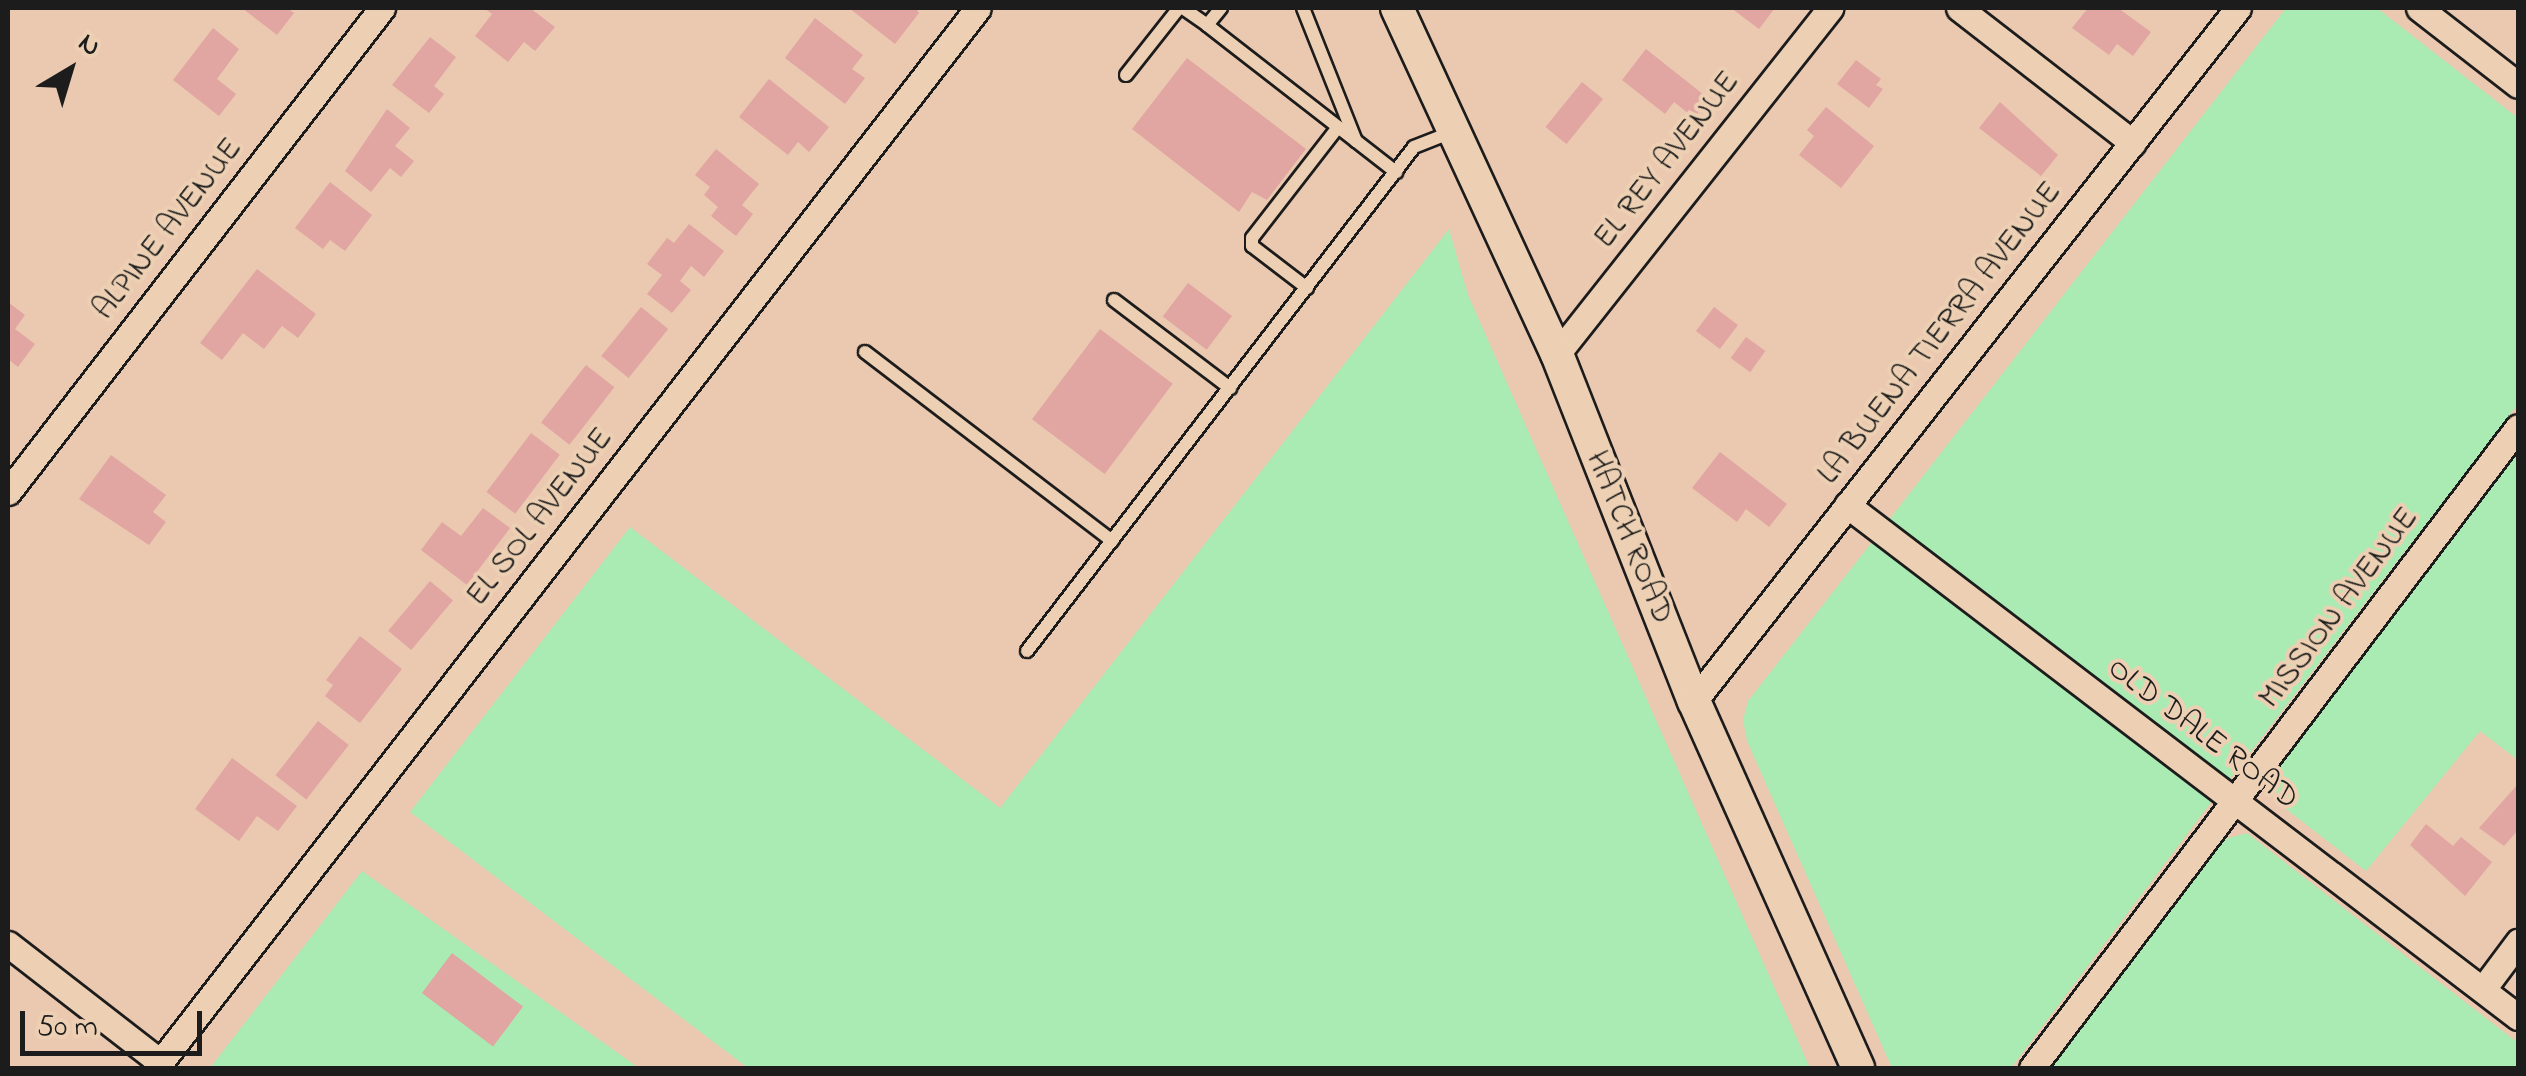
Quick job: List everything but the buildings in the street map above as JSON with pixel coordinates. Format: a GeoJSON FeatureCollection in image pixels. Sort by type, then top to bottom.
{"type":"FeatureCollection","features":[{"type":"Feature","properties":{"kind":"street","name":"ALPINE AVENUE"},"geometry":{"type":"LineString","coordinates":[[8,492],[382,8]]}},
{"type":"Feature","properties":{"kind":"street","name":"EL SOL AVENUE"},"geometry":{"type":"LineString","coordinates":[[158,1066],[978,8]]}},
{"type":"Feature","properties":{"kind":"street","name":"EL REY AVENUE"},"geometry":{"type":"LineString","coordinates":[[1556,354],[1830,8]]}},
{"type":"Feature","properties":{"kind":"street"},"geometry":{"type":"LineString","coordinates":[[1959,8],[2133,143]]}},
{"type":"Feature","properties":{"kind":"street","name":"LA BUENA TIERRA AVENUE"},"geometry":{"type":"LineString","coordinates":[[1694,701],[2238,8]]}},
{"type":"Feature","properties":{"kind":"street"},"geometry":{"type":"LineString","coordinates":[[2419,8],[2518,85]]}},
{"type":"Feature","properties":{"kind":"street","name":"HATCH ROAD"},"geometry":{"type":"LineString","coordinates":[[1402,11],[1556,354],[1694,701],[1858,1068]]}},
{"type":"Feature","properties":{"kind":"street","name":"MISSION AVENUE"},"geometry":{"type":"LineString","coordinates":[[2032,1068],[2518,427]]}},
{"type":"Feature","properties":{"kind":"street","name":"OLD DALE ROAD"},"geometry":{"type":"LineString","coordinates":[[1847,505],[2518,1016]]}},
{"type":"Feature","properties":{"kind":"street"},"geometry":{"type":"LineString","coordinates":[[2483,988],[2518,942]]}},
{"type":"Feature","properties":{"kind":"street"},"geometry":{"type":"LineString","coordinates":[[8,944],[158,1066]]}},
{"type":"Feature","properties":{"kind":"lane"},"geometry":{"type":"LineString","coordinates":[[1126,75],[1181,8],[1396,172]]}},
{"type":"Feature","properties":{"kind":"lane"},"geometry":{"type":"LineString","coordinates":[[1207,26],[1221,8]]}},
{"type":"Feature","properties":{"kind":"lane"},"geometry":{"type":"LineString","coordinates":[[1302,8],[1356,141]]}},
{"type":"Feature","properties":{"kind":"lane"},"geometry":{"type":"LineString","coordinates":[[1307,288],[1252,246],[1252,238],[1338,127]]}},
{"type":"Feature","properties":{"kind":"lane"},"geometry":{"type":"LineString","coordinates":[[1027,651],[1414,147],[1454,131]]}},
{"type":"Feature","properties":{"kind":"lane"},"geometry":{"type":"LineString","coordinates":[[1114,300],[1230,388]]}},
{"type":"Feature","properties":{"kind":"lane"},"geometry":{"type":"LineString","coordinates":[[865,352],[1112,540]]}},
{"type":"Feature","properties":{"kind":"green space"},"geometry":{"type":"Polygon","coordinates":[[[2286,8],[2377,8],[2518,118],[2518,404],[2226,784],[1885,525],[2286,8]]]}},
{"type":"Feature","properties":{"kind":"green space"},"geometry":{"type":"Polygon","coordinates":[[[1449,229],[1468,295],[1810,1068],[748,1068],[410,812],[630,527],[1000,808],[1449,229]]]}},
{"type":"Feature","properties":{"kind":"green space"},"geometry":{"type":"Polygon","coordinates":[[[2518,452],[2518,760],[2480,731],[2366,871],[2282,806],[2274,787],[2279,763],[2518,452]]]}},
{"type":"Feature","properties":{"kind":"green space"},"geometry":{"type":"Polygon","coordinates":[[[1875,538],[2215,797],[2011,1068],[1892,1068],[1747,741],[1743,720],[1748,701],[1875,538]]]}},
{"type":"Feature","properties":{"kind":"green space"},"geometry":{"type":"Polygon","coordinates":[[[2247,833],[2518,1043],[2518,1068],[2045,1068],[2221,840],[2247,833]]]}},
{"type":"Feature","properties":{"kind":"green space"},"geometry":{"type":"Polygon","coordinates":[[[362,871],[639,1068],[210,1068],[362,871]]]}}]}
